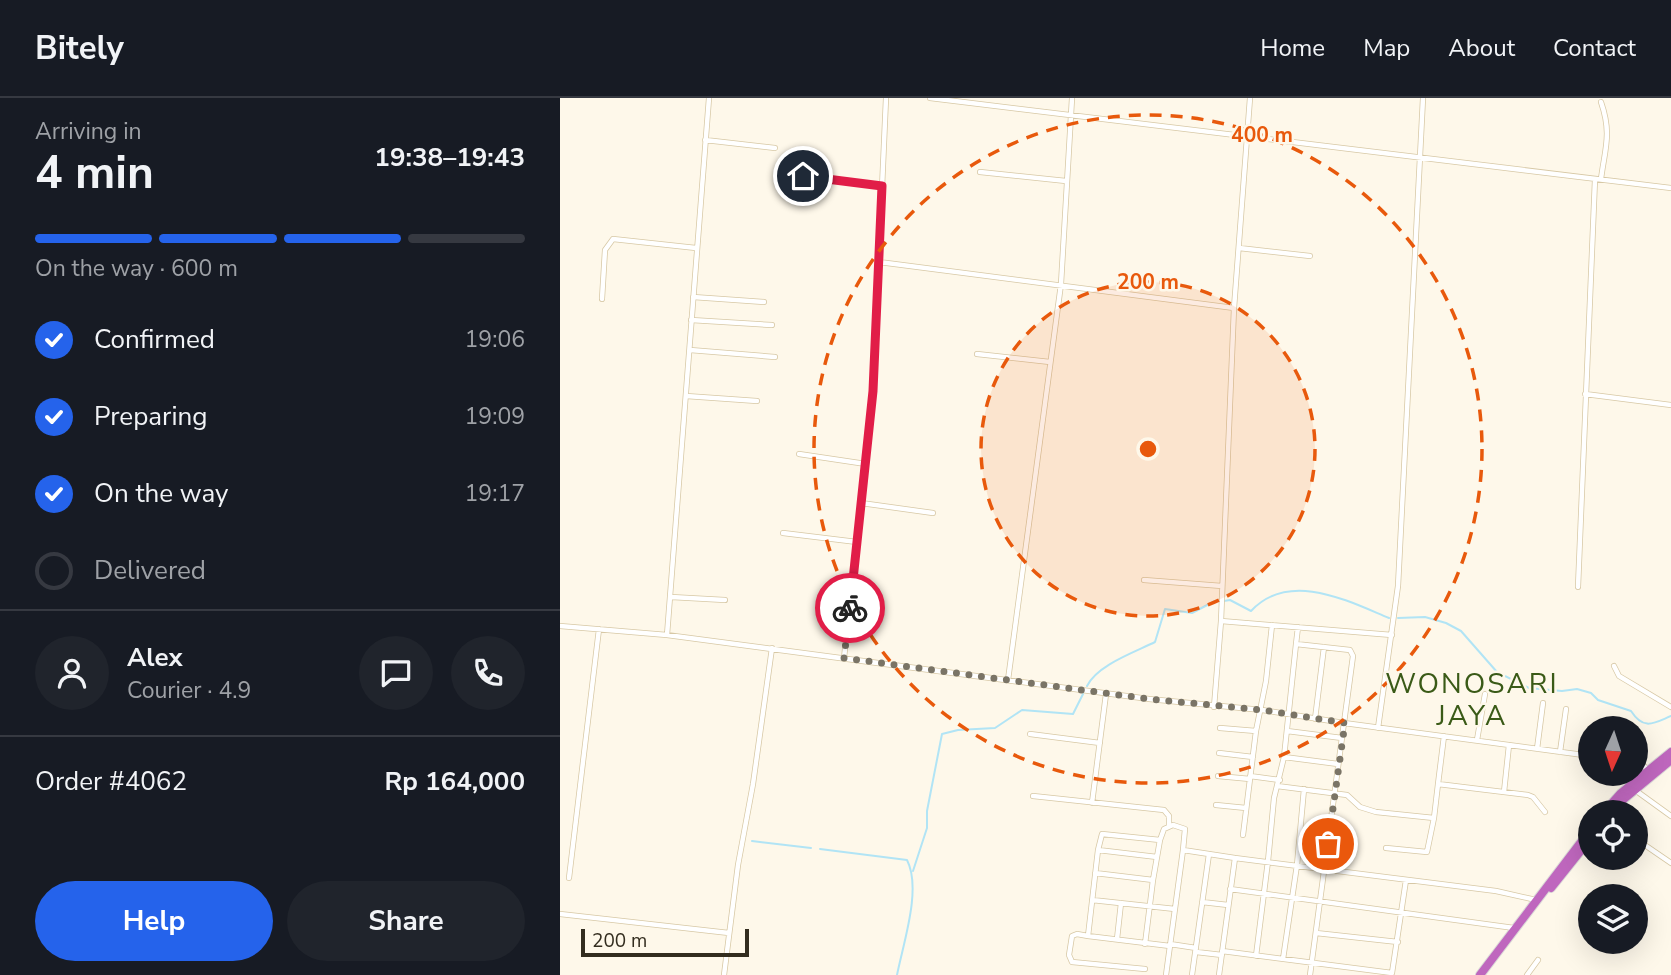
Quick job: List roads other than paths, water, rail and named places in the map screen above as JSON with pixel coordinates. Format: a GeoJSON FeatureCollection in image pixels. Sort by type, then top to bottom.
{"type":"FeatureCollection","features":[{"type":"Feature","properties":{"kind":"highway"},"geometry":{"type":"LineString","coordinates":[[1648,768],[1671,752]]}},
{"type":"Feature","properties":{"kind":"highway"},"geometry":{"type":"LineString","coordinates":[[1624,800],[1670,762]]}},
{"type":"Feature","properties":{"kind":"highway"},"geometry":{"type":"LineString","coordinates":[[1615,800],[1629,786]]}},
{"type":"Feature","properties":{"kind":"highway"},"geometry":{"type":"LineString","coordinates":[[1480,975],[1578,846]]}},
{"type":"Feature","properties":{"kind":"highway"},"geometry":{"type":"LineString","coordinates":[[1486,975],[1578,855]]}},
{"type":"Feature","properties":{"kind":"street"},"geometry":{"type":"LineString","coordinates":[[667,635],[709,98]]}},
{"type":"Feature","properties":{"kind":"street"},"geometry":{"type":"LineString","coordinates":[[844,658],[873,391],[886,98]]}},
{"type":"Feature","properties":{"kind":"street"},"geometry":{"type":"LineString","coordinates":[[930,98],[1671,188]]}},
{"type":"Feature","properties":{"kind":"street"},"geometry":{"type":"LineString","coordinates":[[1008,680],[1061,284],[1072,98]]}},
{"type":"Feature","properties":{"kind":"street"},"geometry":{"type":"LineString","coordinates":[[1214,707],[1221,621],[1234,308],[1250,98]]}},
{"type":"Feature","properties":{"kind":"street"},"geometry":{"type":"LineString","coordinates":[[1378,728],[1398,586],[1423,98]]}},
{"type":"Feature","properties":{"kind":"street"},"geometry":{"type":"LineString","coordinates":[[1578,587],[1585,394],[1598,179],[1608,134],[1607,119],[1601,102]]}},
{"type":"Feature","properties":{"kind":"street"},"geometry":{"type":"LineString","coordinates":[[705,139],[775,148]]}},
{"type":"Feature","properties":{"kind":"street"},"geometry":{"type":"LineString","coordinates":[[980,173],[1066,181]]}},
{"type":"Feature","properties":{"kind":"street"},"geometry":{"type":"LineString","coordinates":[[800,176],[882,186]]}},
{"type":"Feature","properties":{"kind":"street"},"geometry":{"type":"LineString","coordinates":[[602,299],[605,250],[613,239],[696,248]]}},
{"type":"Feature","properties":{"kind":"street"},"geometry":{"type":"LineString","coordinates":[[1239,248],[1310,256]]}},
{"type":"Feature","properties":{"kind":"street"},"geometry":{"type":"LineString","coordinates":[[878,262],[1234,308]]}},
{"type":"Feature","properties":{"kind":"street"},"geometry":{"type":"LineString","coordinates":[[693,298],[764,302]]}},
{"type":"Feature","properties":{"kind":"street"},"geometry":{"type":"LineString","coordinates":[[691,320],[772,325]]}},
{"type":"Feature","properties":{"kind":"street"},"geometry":{"type":"LineString","coordinates":[[690,349],[775,357]]}},
{"type":"Feature","properties":{"kind":"street"},"geometry":{"type":"LineString","coordinates":[[977,355],[1050,362]]}},
{"type":"Feature","properties":{"kind":"street"},"geometry":{"type":"LineString","coordinates":[[1585,394],[1671,405]]}},
{"type":"Feature","properties":{"kind":"street"},"geometry":{"type":"LineString","coordinates":[[686,396],[757,401]]}},
{"type":"Feature","properties":{"kind":"street"},"geometry":{"type":"LineString","coordinates":[[799,454],[866,464]]}},
{"type":"Feature","properties":{"kind":"street"},"geometry":{"type":"LineString","coordinates":[[862,503],[933,513]]}},
{"type":"Feature","properties":{"kind":"street"},"geometry":{"type":"LineString","coordinates":[[783,533],[857,542]]}},
{"type":"Feature","properties":{"kind":"street"},"geometry":{"type":"LineString","coordinates":[[1144,580],[1222,586]]}},
{"type":"Feature","properties":{"kind":"street"},"geometry":{"type":"LineString","coordinates":[[671,597],[725,600]]}},
{"type":"Feature","properties":{"kind":"street"},"geometry":{"type":"LineString","coordinates":[[1221,621],[1392,635]]}},
{"type":"Feature","properties":{"kind":"street"},"geometry":{"type":"LineString","coordinates":[[1243,835],[1255,732],[1262,710],[1272,625]]}},
{"type":"Feature","properties":{"kind":"street"},"geometry":{"type":"LineString","coordinates":[[560,626],[772,648],[1106,694],[1262,710],[1578,754]]}},
{"type":"Feature","properties":{"kind":"street"},"geometry":{"type":"LineString","coordinates":[[1256,956],[1274,798],[1287,731],[1298,627]]}},
{"type":"Feature","properties":{"kind":"street"},"geometry":{"type":"LineString","coordinates":[[569,878],[599,629]]}},
{"type":"Feature","properties":{"kind":"street"},"geometry":{"type":"LineString","coordinates":[[1296,644],[1352,651],[1345,723],[1310,975]]}},
{"type":"Feature","properties":{"kind":"street"},"geometry":{"type":"LineString","coordinates":[[1315,719],[1324,647]]}},
{"type":"Feature","properties":{"kind":"street"},"geometry":{"type":"LineString","coordinates":[[724,975],[739,858],[753,784],[772,648]]}},
{"type":"Feature","properties":{"kind":"street"},"geometry":{"type":"LineString","coordinates":[[1614,666],[1619,676],[1671,707]]}},
{"type":"Feature","properties":{"kind":"street"},"geometry":{"type":"LineString","coordinates":[[1092,803],[1106,694]]}},
{"type":"Feature","properties":{"kind":"street"},"geometry":{"type":"LineString","coordinates":[[1477,740],[1485,694]]}},
{"type":"Feature","properties":{"kind":"street"},"geometry":{"type":"LineString","coordinates":[[1537,749],[1543,703]]}},
{"type":"Feature","properties":{"kind":"street"},"geometry":{"type":"LineString","coordinates":[[1560,752],[1566,709]]}},
{"type":"Feature","properties":{"kind":"street"},"geometry":{"type":"LineString","coordinates":[[1220,728],[1255,732]]}},
{"type":"Feature","properties":{"kind":"street"},"geometry":{"type":"LineString","coordinates":[[1287,731],[1342,738]]}},
{"type":"Feature","properties":{"kind":"street"},"geometry":{"type":"LineString","coordinates":[[1030,734],[1100,743]]}},
{"type":"Feature","properties":{"kind":"street"},"geometry":{"type":"LineString","coordinates":[[1386,848],[1427,852],[1444,736]]}},
{"type":"Feature","properties":{"kind":"street"},"geometry":{"type":"LineString","coordinates":[[1504,792],[1509,745]]}},
{"type":"Feature","properties":{"kind":"street"},"geometry":{"type":"LineString","coordinates":[[1219,753],[1252,757]]}},
{"type":"Feature","properties":{"kind":"street"},"geometry":{"type":"LineString","coordinates":[[1283,757],[1338,764]]}},
{"type":"Feature","properties":{"kind":"street"},"geometry":{"type":"LineString","coordinates":[[1218,776],[1250,778],[1347,795],[1360,807],[1376,812],[1434,818]]}},
{"type":"Feature","properties":{"kind":"street"},"geometry":{"type":"LineString","coordinates":[[1438,784],[1533,797],[1545,812]]}},
{"type":"Feature","properties":{"kind":"street"},"geometry":{"type":"LineString","coordinates":[[1283,959],[1297,865],[1304,789]]}},
{"type":"Feature","properties":{"kind":"street"},"geometry":{"type":"LineString","coordinates":[[1635,789],[1671,816]]}},
{"type":"Feature","properties":{"kind":"street"},"geometry":{"type":"LineString","coordinates":[[1033,796],[1164,810],[1169,816],[1169,825]]}},
{"type":"Feature","properties":{"kind":"street"},"geometry":{"type":"LineString","coordinates":[[1216,805],[1246,808]]}},
{"type":"Feature","properties":{"kind":"street"},"geometry":{"type":"LineString","coordinates":[[1145,944],[1162,831],[1169,825],[1183,827],[1183,850],[1166,975]]}},
{"type":"Feature","properties":{"kind":"street"},"geometry":{"type":"LineString","coordinates":[[1088,936],[1101,836],[1103,834],[1160,840]]}},
{"type":"Feature","properties":{"kind":"street"},"geometry":{"type":"LineString","coordinates":[[1648,847],[1671,863]]}},
{"type":"Feature","properties":{"kind":"street"},"geometry":{"type":"LineString","coordinates":[[1098,850],[1157,857]]}},
{"type":"Feature","properties":{"kind":"street"},"geometry":{"type":"LineString","coordinates":[[1183,850],[1496,891],[1536,900]]}},
{"type":"Feature","properties":{"kind":"street"},"geometry":{"type":"LineString","coordinates":[[1192,975],[1209,854]]}},
{"type":"Feature","properties":{"kind":"street"},"geometry":{"type":"LineString","coordinates":[[1219,975],[1235,858]]}},
{"type":"Feature","properties":{"kind":"street"},"geometry":{"type":"LineString","coordinates":[[1095,873],[1153,880]]}},
{"type":"Feature","properties":{"kind":"street"},"geometry":{"type":"LineString","coordinates":[[1145,969],[1072,962],[1069,955],[1072,936],[1077,934],[1392,973],[1406,880]]}},
{"type":"Feature","properties":{"kind":"street"},"geometry":{"type":"LineString","coordinates":[[1230,890],[1514,928]]}},
{"type":"Feature","properties":{"kind":"street"},"geometry":{"type":"LineString","coordinates":[[1092,900],[1175,909]]}},
{"type":"Feature","properties":{"kind":"street"},"geometry":{"type":"LineString","coordinates":[[1202,902],[1228,905]]}},
{"type":"Feature","properties":{"kind":"street"},"geometry":{"type":"LineString","coordinates":[[1117,939],[1121,903]]}},
{"type":"Feature","properties":{"kind":"street"},"geometry":{"type":"LineString","coordinates":[[560,914],[729,933]]}},
{"type":"Feature","properties":{"kind":"street"},"geometry":{"type":"LineString","coordinates":[[1316,933],[1398,942]]}},
{"type":"Feature","properties":{"kind":"street"},"geometry":{"type":"LineString","coordinates":[[1527,975],[1538,960]]}},
{"type":"Feature","properties":{"kind":"waterway"},"geometry":{"type":"LineString","coordinates":[[1224,601],[1230,600],[1251,611],[1266,599],[1283,592],[1301,591],[1337,598],[1389,618]]}},
{"type":"Feature","properties":{"kind":"waterway"},"geometry":{"type":"LineString","coordinates":[[1087,686],[1092,678],[1108,665],[1155,642],[1165,609],[1192,613],[1215,601]]}},
{"type":"Feature","properties":{"kind":"waterway"},"geometry":{"type":"LineString","coordinates":[[1398,618],[1425,617],[1461,631],[1497,672],[1529,688],[1562,691],[1577,689],[1591,693],[1598,700],[1631,711],[1640,721],[1650,724],[1671,716]]}},
{"type":"Feature","properties":{"kind":"waterway"},"geometry":{"type":"LineString","coordinates":[[913,871],[927,828],[927,811],[942,734],[958,730],[995,728],[1022,710],[1073,714],[1083,694]]}},
{"type":"Feature","properties":{"kind":"waterway"},"geometry":{"type":"LineString","coordinates":[[752,841],[811,848]]}},
{"type":"Feature","properties":{"kind":"waterway"},"geometry":{"type":"LineString","coordinates":[[820,849],[907,860],[913,886],[912,901],[897,975]]}},
{"type":"Feature","properties":{"kind":"district","name":"WONOSARI JAYA"},"geometry":{"type":"Point","coordinates":[1472,699]}}]}
